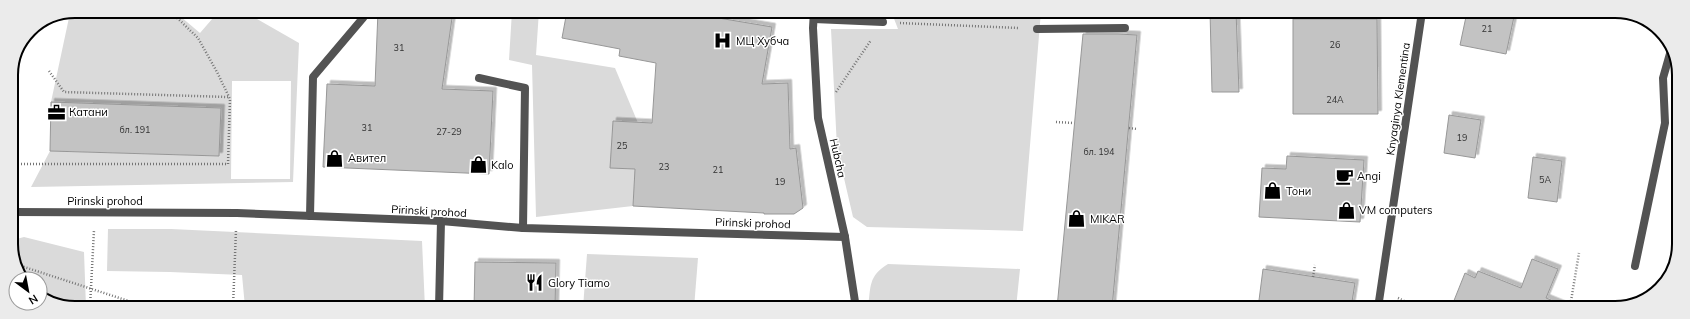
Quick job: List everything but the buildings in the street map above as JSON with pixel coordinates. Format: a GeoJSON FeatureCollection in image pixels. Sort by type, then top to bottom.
{"type":"FeatureCollection","features":[{"type":"Feature","properties":{"kind":"street"},"geometry":{"type":"LineString","coordinates":[[310,216],[313,77],[363,18]]}},
{"type":"Feature","properties":{"kind":"street","name":"Hubcha"},"geometry":{"type":"LineString","coordinates":[[814,18],[818,118],[845,237],[855,301]]}},
{"type":"Feature","properties":{"kind":"street"},"geometry":{"type":"LineString","coordinates":[[844,18],[884,22]]}},
{"type":"Feature","properties":{"kind":"street","name":"Knyaginya Klementina"},"geometry":{"type":"LineString","coordinates":[[1379,301],[1421,18]]}},
{"type":"Feature","properties":{"kind":"street"},"geometry":{"type":"LineString","coordinates":[[1037,29],[1125,28]]}},
{"type":"Feature","properties":{"kind":"street"},"geometry":{"type":"LineString","coordinates":[[1635,266],[1665,123],[1663,78],[1669,57]]}},
{"type":"Feature","properties":{"kind":"street"},"geometry":{"type":"LineString","coordinates":[[479,78],[525,88],[523,228]]}},
{"type":"Feature","properties":{"kind":"street","name":"Pirinski prohod"},"geometry":{"type":"LineString","coordinates":[[18,212],[237,213],[441,222],[523,228],[845,237]]}},
{"type":"Feature","properties":{"kind":"street"},"geometry":{"type":"LineString","coordinates":[[439,301],[441,222]]}},
{"type":"Feature","properties":{"kind":"path"},"geometry":{"type":"LineString","coordinates":[[18,164],[228,164],[230,100],[217,72],[198,38],[177,18]]}},
{"type":"Feature","properties":{"kind":"path"},"geometry":{"type":"LineString","coordinates":[[836,92],[884,22],[1037,29]]}},
{"type":"Feature","properties":{"kind":"path"},"geometry":{"type":"LineString","coordinates":[[49,71],[64,92],[228,97]]}},
{"type":"Feature","properties":{"kind":"path"},"geometry":{"type":"LineString","coordinates":[[1056,122],[1074,123]]}},
{"type":"Feature","properties":{"kind":"path"},"geometry":{"type":"LineString","coordinates":[[1129,128],[1137,129]]}},
{"type":"Feature","properties":{"kind":"path"},"geometry":{"type":"LineString","coordinates":[[90,301],[95,212]]}},
{"type":"Feature","properties":{"kind":"path"},"geometry":{"type":"LineString","coordinates":[[232,301],[237,213]]}},
{"type":"Feature","properties":{"kind":"path"},"geometry":{"type":"LineString","coordinates":[[1571,301],[1579,253]]}},
{"type":"Feature","properties":{"kind":"path"},"geometry":{"type":"LineString","coordinates":[[1313,277],[1315,265]]}},
{"type":"Feature","properties":{"kind":"path"},"geometry":{"type":"LineString","coordinates":[[23,266],[129,301]]}},
{"type":"Feature","properties":{"kind":"shaded area"},"geometry":{"type":"Polygon","coordinates":[[[182,18],[200,33],[213,18],[255,18],[299,43],[293,182],[31,187],[50,151],[219,156],[221,108],[51,102],[69,19],[182,18]],[[232,81],[231,179],[290,179],[291,81],[232,81]]]}},
{"type":"Feature","properties":{"kind":"shaded area"},"geometry":{"type":"Polygon","coordinates":[[[512,18],[539,18],[536,55],[615,68],[638,123],[633,206],[536,217],[532,65],[509,60],[512,18]]]}},
{"type":"Feature","properties":{"kind":"shaded area"},"geometry":{"type":"Polygon","coordinates":[[[894,18],[1040,18],[1023,231],[867,227],[853,217],[837,148],[831,29],[898,29],[894,18]]]}},
{"type":"Feature","properties":{"kind":"shaded area"},"geometry":{"type":"Polygon","coordinates":[[[108,229],[171,229],[422,241],[425,301],[244,301],[242,275],[107,271],[108,229]]]}},
{"type":"Feature","properties":{"kind":"shaded area"},"geometry":{"type":"Polygon","coordinates":[[[24,237],[84,252],[86,301],[67,301],[48,294],[48,271],[25,271],[21,263],[18,239],[24,237]]]}},
{"type":"Feature","properties":{"kind":"shaded area"},"geometry":{"type":"Polygon","coordinates":[[[587,254],[698,258],[695,301],[584,301],[587,254]]]}},
{"type":"Feature","properties":{"kind":"shaded area"},"geometry":{"type":"Polygon","coordinates":[[[888,264],[1020,269],[1017,301],[869,301],[870,288],[874,278],[882,268],[888,264]]]}},
{"type":"Feature","properties":{"kind":"place","name":"МЦ Хубча"},"geometry":{"type":"Point","coordinates":[723,41]}},
{"type":"Feature","properties":{"kind":"place","name":"Катани"},"geometry":{"type":"Point","coordinates":[56,112]}},
{"type":"Feature","properties":{"kind":"place","name":"Авител"},"geometry":{"type":"Point","coordinates":[335,158]}},
{"type":"Feature","properties":{"kind":"place","name":"Kalo"},"geometry":{"type":"Point","coordinates":[478,165]}},
{"type":"Feature","properties":{"kind":"place","name":"Angi"},"geometry":{"type":"Point","coordinates":[1344,176]}},
{"type":"Feature","properties":{"kind":"place","name":"Тони"},"geometry":{"type":"Point","coordinates":[1273,191]}},
{"type":"Feature","properties":{"kind":"place","name":"VM computers"},"geometry":{"type":"Point","coordinates":[1346,210]}},
{"type":"Feature","properties":{"kind":"place","name":"MIKAR"},"geometry":{"type":"Point","coordinates":[1077,219]}},
{"type":"Feature","properties":{"kind":"place","name":"Glory Tiamo"},"geometry":{"type":"Point","coordinates":[535,283]}}]}
